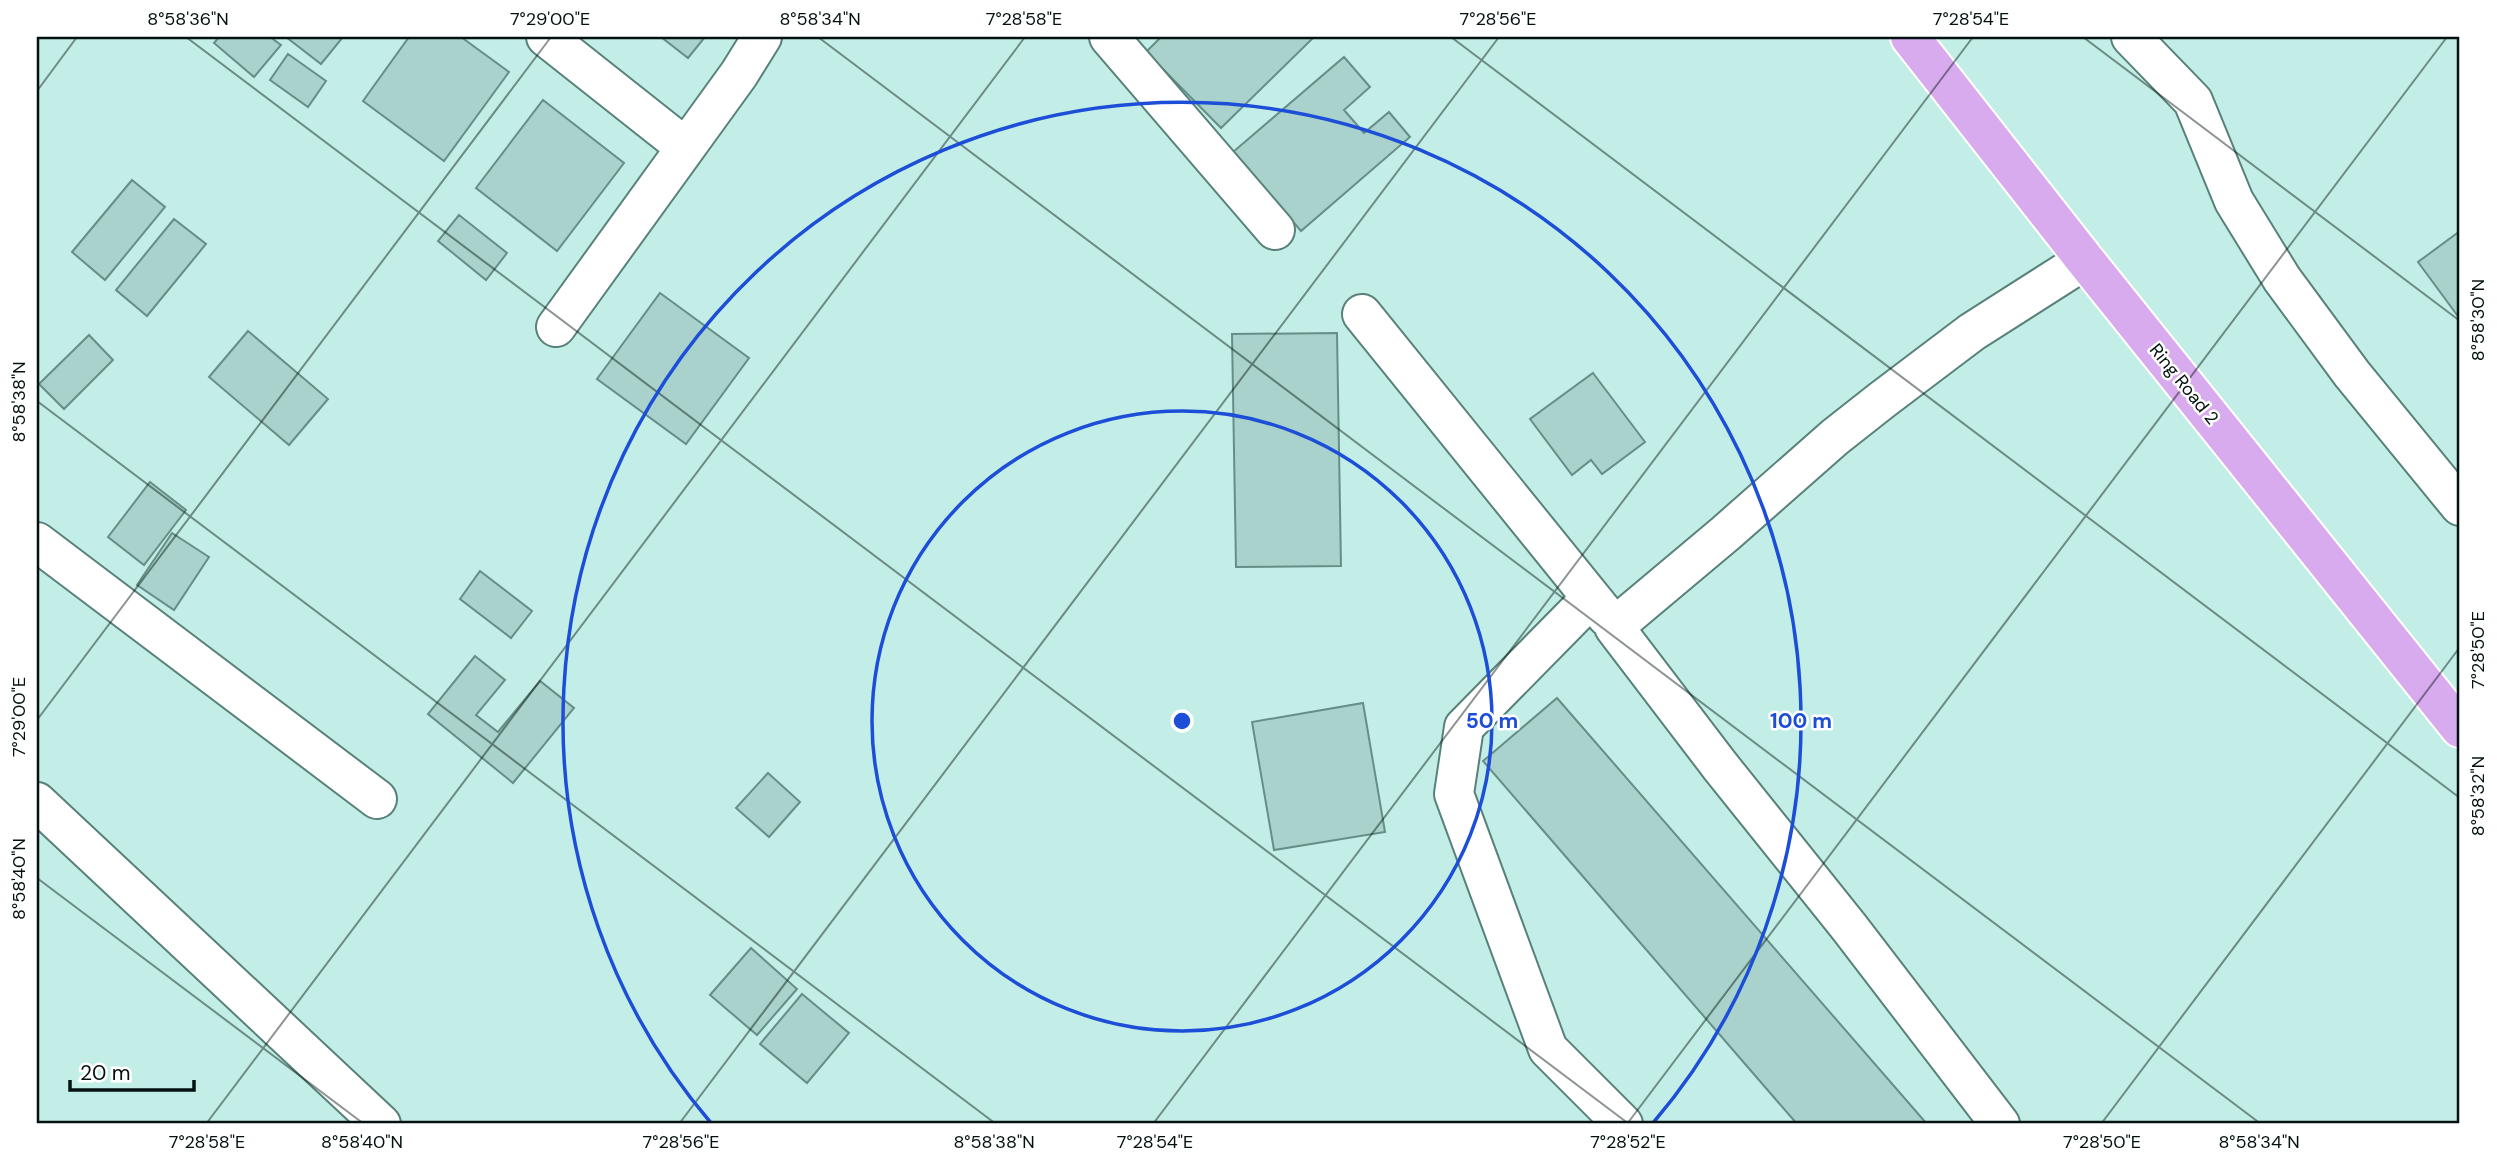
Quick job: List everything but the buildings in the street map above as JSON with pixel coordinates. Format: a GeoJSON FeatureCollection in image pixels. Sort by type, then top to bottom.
{"type":"FeatureCollection","features":[{"type":"Feature","properties":{"kind":"main road","name":"Ring Road 2"},"geometry":{"type":"LineString","coordinates":[[1910,37],[2460,728]]}},
{"type":"Feature","properties":{"kind":"street"},"geometry":{"type":"LineString","coordinates":[[546,37],[685,147]]}},
{"type":"Feature","properties":{"kind":"street"},"geometry":{"type":"LineString","coordinates":[[555,327],[739,74],[762,37]]}},
{"type":"Feature","properties":{"kind":"street"},"geometry":{"type":"LineString","coordinates":[[1109,37],[1275,230]]}},
{"type":"Feature","properties":{"kind":"street"},"geometry":{"type":"LineString","coordinates":[[2131,37],[2193,101],[2234,201],[2282,279],[2352,374],[2460,506]]}},
{"type":"Feature","properties":{"kind":"street"},"geometry":{"type":"LineString","coordinates":[[1614,627],[1835,437],[1882,400],[1972,331],[2085,260]]}},
{"type":"Feature","properties":{"kind":"street"},"geometry":{"type":"LineString","coordinates":[[1362,314],[1614,627],[2000,1124]]}},
{"type":"Feature","properties":{"kind":"street"},"geometry":{"type":"LineString","coordinates":[[37,542],[377,799]]}},
{"type":"Feature","properties":{"kind":"street"},"geometry":{"type":"LineString","coordinates":[[1591,598],[1464,727],[1454,794],[1548,1049],[1623,1124]]}},
{"type":"Feature","properties":{"kind":"street"},"geometry":{"type":"LineString","coordinates":[[37,802],[381,1124]]}}]}
